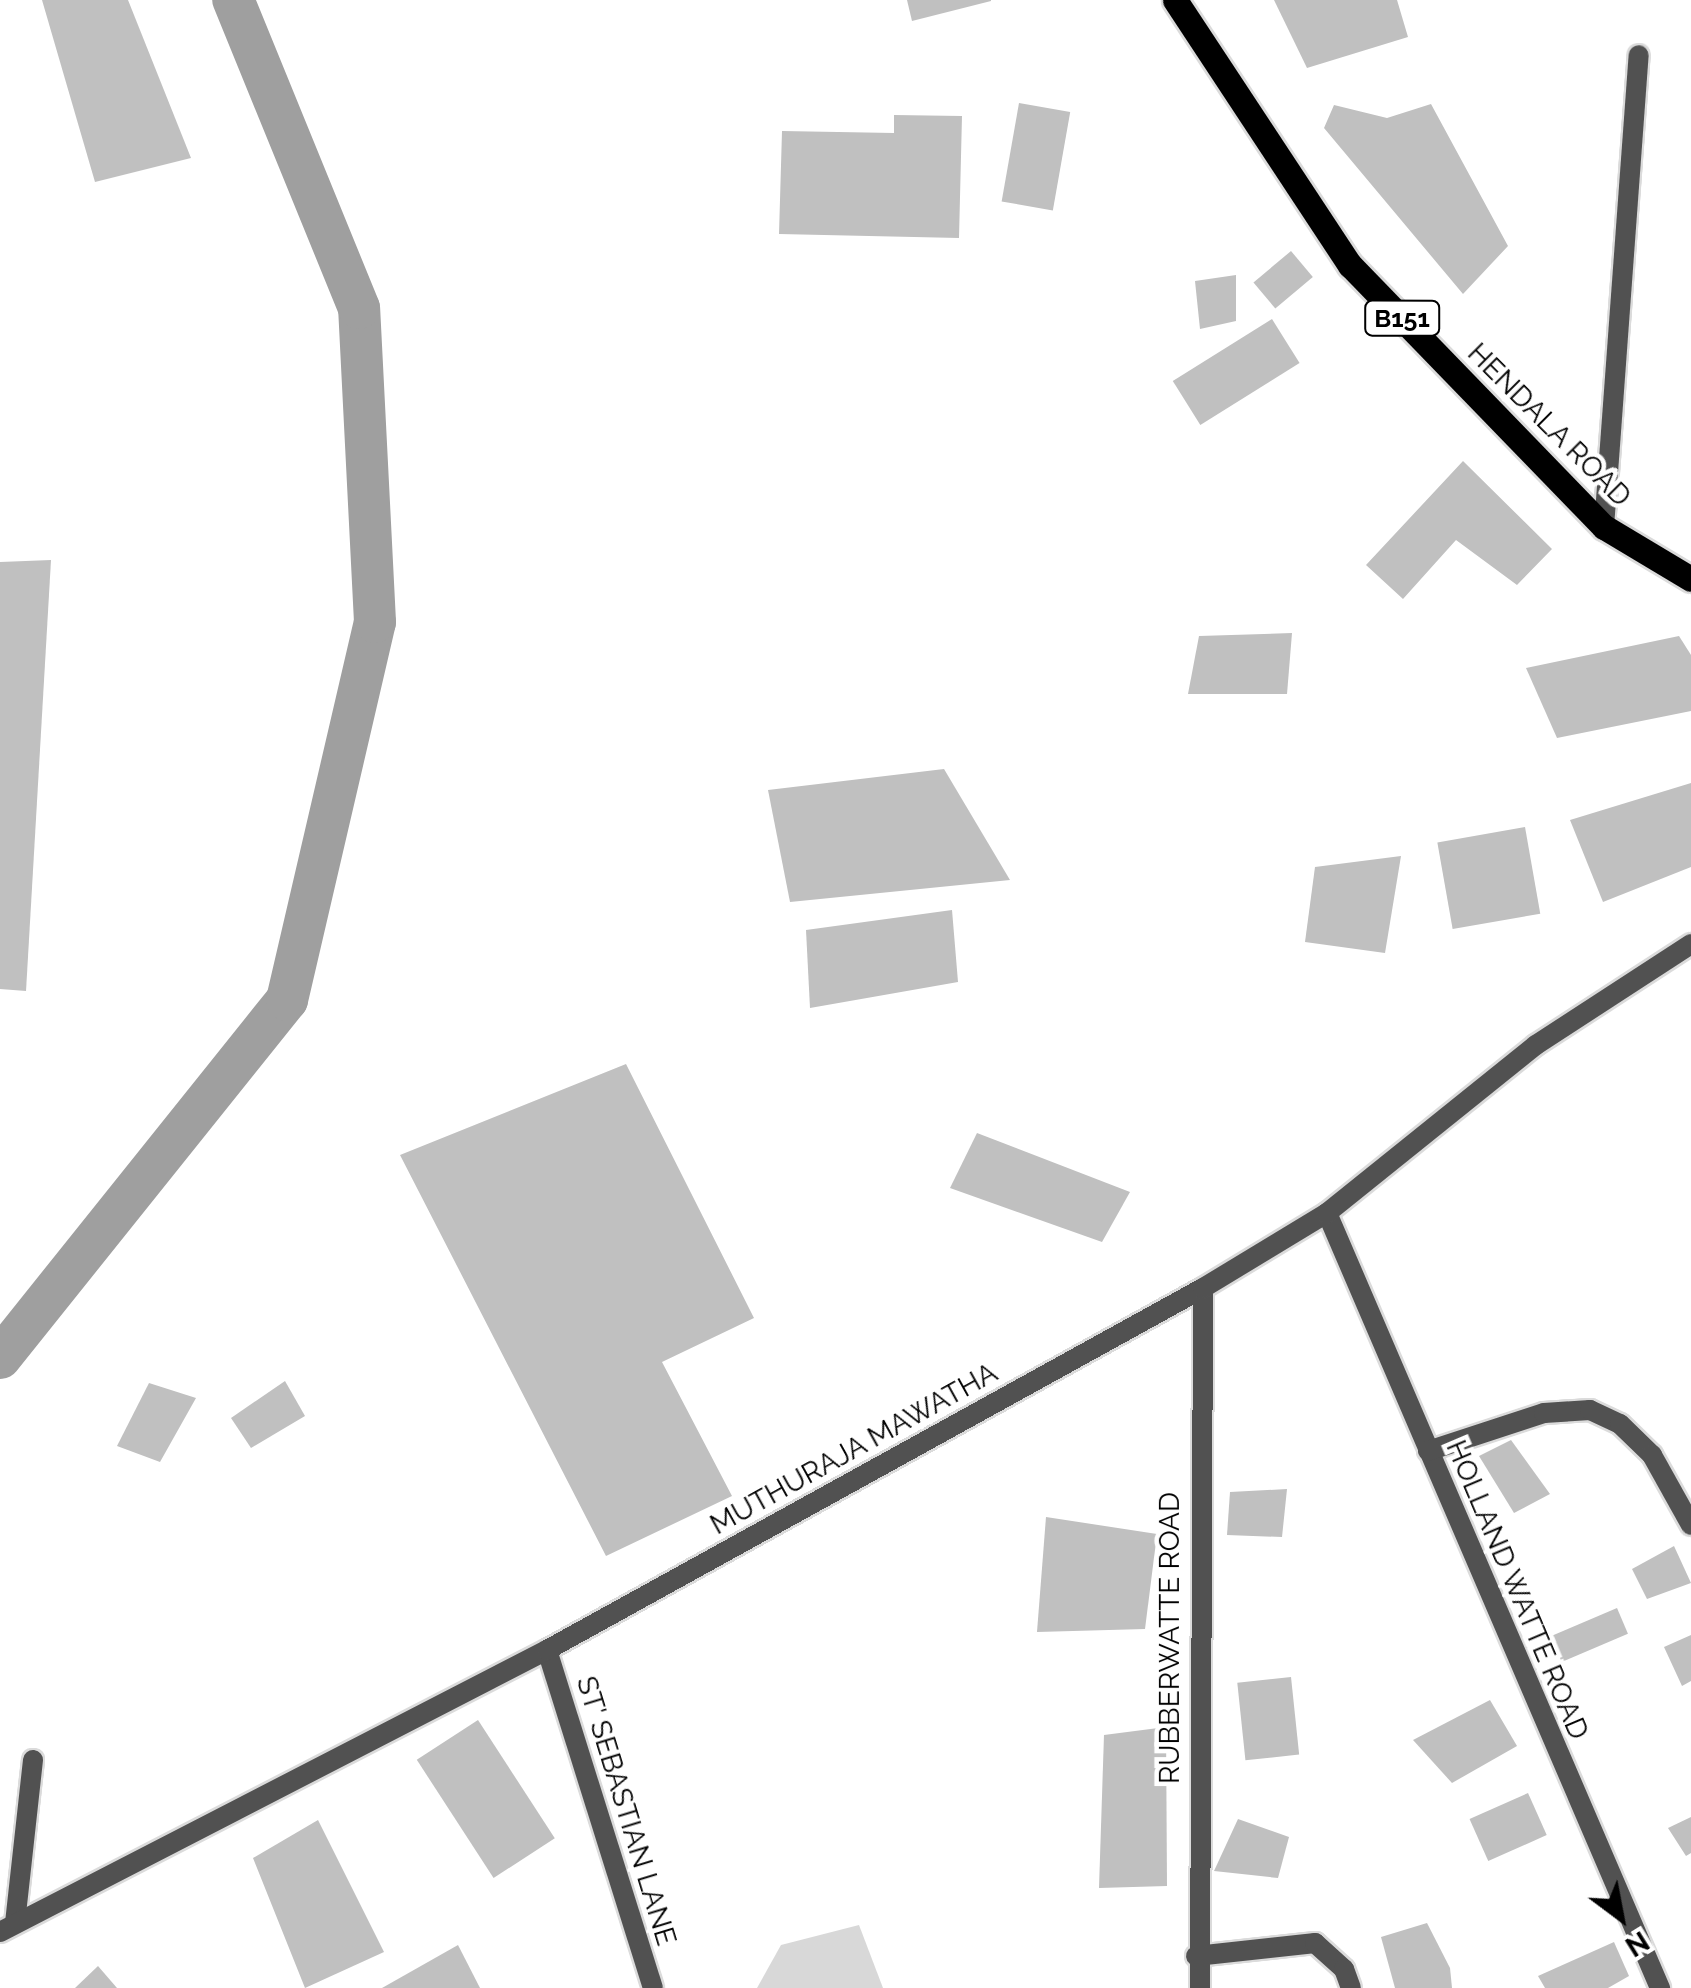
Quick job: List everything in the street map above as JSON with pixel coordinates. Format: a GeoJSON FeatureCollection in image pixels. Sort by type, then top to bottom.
{"type":"FeatureCollection","features":[{"type":"Feature","properties":{"kind":"main road","name":"HENDALA ROAD"},"geometry":{"type":"LineString","coordinates":[[1175,0],[1350,264],[1604,528],[1691,579]]}},
{"type":"Feature","properties":{"kind":"street"},"geometry":{"type":"LineString","coordinates":[[1604,528],[1639,55]]}},
{"type":"Feature","properties":{"kind":"street","name":"MUTHURAJA MAWATHA"},"geometry":{"type":"LineString","coordinates":[[8,1928],[547,1650],[1203,1288],[1328,1213],[1536,1045],[1691,944]]}},
{"type":"Feature","properties":{"kind":"street","name":"HOLLAND WATTE ROAD"},"geometry":{"type":"LineString","coordinates":[[1328,1213],[1660,1988]]}},
{"type":"Feature","properties":{"kind":"street","name":"RUBBERWATTE ROAD"},"geometry":{"type":"LineString","coordinates":[[1200,1988],[1196,1956],[1203,1288]]}},
{"type":"Feature","properties":{"kind":"street"},"geometry":{"type":"LineString","coordinates":[[1428,1452],[1544,1413],[1590,1410],[1620,1424],[1652,1455],[1691,1525]]}},
{"type":"Feature","properties":{"kind":"street","name":"ST' SEBASTIAN LANE"},"geometry":{"type":"LineString","coordinates":[[547,1650],[653,1988]]}},
{"type":"Feature","properties":{"kind":"street"},"geometry":{"type":"LineString","coordinates":[[8,1928],[33,1760]]}},
{"type":"Feature","properties":{"kind":"street"},"geometry":{"type":"LineString","coordinates":[[1196,1956],[1315,1943],[1344,1970],[1351,1988]]}},
{"type":"Feature","properties":{"kind":"shaded area"},"geometry":{"type":"Polygon","coordinates":[[[859,1925],[883,1988],[757,1988],[781,1945],[859,1925]]]}},
{"type":"Feature","properties":{"kind":"building"},"geometry":{"type":"Polygon","coordinates":[[[42,0],[128,0],[191,158],[95,182],[42,0]]]}},
{"type":"Feature","properties":{"kind":"building"},"geometry":{"type":"Polygon","coordinates":[[[907,0],[991,0],[991,1],[912,21],[907,0]]]}},
{"type":"Feature","properties":{"kind":"building"},"geometry":{"type":"Polygon","coordinates":[[[1274,0],[1397,0],[1408,37],[1307,68],[1274,0]]]}},
{"type":"Feature","properties":{"kind":"building"},"geometry":{"type":"Polygon","coordinates":[[[1019,103],[1070,112],[1053,211],[1002,201],[1019,103]]]}},
{"type":"Feature","properties":{"kind":"building"},"geometry":{"type":"Polygon","coordinates":[[[1431,104],[1508,246],[1463,294],[1324,128],[1334,105],[1387,118],[1431,104]]]}},
{"type":"Feature","properties":{"kind":"building"},"geometry":{"type":"Polygon","coordinates":[[[894,115],[962,116],[959,238],[779,234],[782,131],[894,133],[894,115]]]}},
{"type":"Feature","properties":{"kind":"building"},"geometry":{"type":"Polygon","coordinates":[[[1291,251],[1313,277],[1275,309],[1253,282],[1291,251]]]}},
{"type":"Feature","properties":{"kind":"building"},"geometry":{"type":"Polygon","coordinates":[[[1236,275],[1236,321],[1200,329],[1195,281],[1236,275]]]}},
{"type":"Feature","properties":{"kind":"building"},"geometry":{"type":"Polygon","coordinates":[[[1272,319],[1300,363],[1200,425],[1173,381],[1272,319]]]}},
{"type":"Feature","properties":{"kind":"building"},"geometry":{"type":"Polygon","coordinates":[[[1463,461],[1552,549],[1517,585],[1456,540],[1403,599],[1366,565],[1463,461]]]}},
{"type":"Feature","properties":{"kind":"building"},"geometry":{"type":"Polygon","coordinates":[[[51,560],[26,991],[0,989],[0,562],[51,560]]]}},
{"type":"Feature","properties":{"kind":"building"},"geometry":{"type":"Polygon","coordinates":[[[1292,633],[1287,694],[1188,694],[1199,636],[1292,633]]]}},
{"type":"Feature","properties":{"kind":"building"},"geometry":{"type":"Polygon","coordinates":[[[1679,636],[1691,655],[1691,711],[1557,738],[1526,668],[1679,636]]]}},
{"type":"Feature","properties":{"kind":"building"},"geometry":{"type":"Polygon","coordinates":[[[944,769],[1010,880],[790,902],[768,790],[944,769]]]}},
{"type":"Feature","properties":{"kind":"building"},"geometry":{"type":"Polygon","coordinates":[[[1691,783],[1691,867],[1603,902],[1570,820],[1691,783]]]}},
{"type":"Feature","properties":{"kind":"building"},"geometry":{"type":"Polygon","coordinates":[[[1525,827],[1540,914],[1453,929],[1437,842],[1525,827]]]}},
{"type":"Feature","properties":{"kind":"building"},"geometry":{"type":"Polygon","coordinates":[[[1401,856],[1385,953],[1305,942],[1315,867],[1401,856]]]}},
{"type":"Feature","properties":{"kind":"building"},"geometry":{"type":"Polygon","coordinates":[[[952,910],[958,982],[810,1008],[806,930],[952,910]]]}},
{"type":"Feature","properties":{"kind":"building"},"geometry":{"type":"Polygon","coordinates":[[[626,1064],[754,1318],[662,1362],[732,1496],[606,1556],[400,1155],[626,1064]]]}},
{"type":"Feature","properties":{"kind":"building"},"geometry":{"type":"Polygon","coordinates":[[[977,1133],[1130,1192],[1102,1242],[950,1188],[977,1133]]]}},
{"type":"Feature","properties":{"kind":"building"},"geometry":{"type":"Polygon","coordinates":[[[285,1381],[305,1416],[251,1448],[231,1418],[285,1381]]]}},
{"type":"Feature","properties":{"kind":"building"},"geometry":{"type":"Polygon","coordinates":[[[149,1383],[196,1398],[160,1462],[117,1446],[149,1383]]]}},
{"type":"Feature","properties":{"kind":"building"},"geometry":{"type":"Polygon","coordinates":[[[1511,1440],[1550,1494],[1514,1513],[1479,1456],[1511,1440]]]}},
{"type":"Feature","properties":{"kind":"building"},"geometry":{"type":"Polygon","coordinates":[[[1287,1489],[1282,1537],[1227,1535],[1230,1492],[1287,1489]]]}},
{"type":"Feature","properties":{"kind":"building"},"geometry":{"type":"Polygon","coordinates":[[[1046,1517],[1157,1534],[1145,1629],[1037,1632],[1046,1517]]]}},
{"type":"Feature","properties":{"kind":"building"},"geometry":{"type":"Polygon","coordinates":[[[1674,1546],[1691,1583],[1647,1599],[1632,1569],[1674,1546]]]}},
{"type":"Feature","properties":{"kind":"building"},"geometry":{"type":"Polygon","coordinates":[[[1617,1608],[1628,1634],[1562,1662],[1551,1636],[1617,1608]]]}},
{"type":"Feature","properties":{"kind":"building"},"geometry":{"type":"Polygon","coordinates":[[[1691,1635],[1691,1681],[1682,1686],[1664,1647],[1691,1635]]]}},
{"type":"Feature","properties":{"kind":"building"},"geometry":{"type":"Polygon","coordinates":[[[1291,1677],[1299,1755],[1245,1760],[1237,1683],[1291,1677]]]}},
{"type":"Feature","properties":{"kind":"building"},"geometry":{"type":"Polygon","coordinates":[[[1490,1700],[1517,1746],[1452,1783],[1413,1740],[1490,1700]]]}},
{"type":"Feature","properties":{"kind":"building"},"geometry":{"type":"Polygon","coordinates":[[[478,1720],[555,1838],[494,1878],[417,1760],[478,1720]]]}},
{"type":"Feature","properties":{"kind":"building"},"geometry":{"type":"Polygon","coordinates":[[[1166,1727],[1167,1886],[1099,1888],[1104,1735],[1166,1727]]]}},
{"type":"Feature","properties":{"kind":"building"},"geometry":{"type":"Polygon","coordinates":[[[1528,1793],[1547,1835],[1488,1861],[1470,1819],[1528,1793]]]}},
{"type":"Feature","properties":{"kind":"building"},"geometry":{"type":"Polygon","coordinates":[[[1691,1817],[1691,1853],[1686,1856],[1668,1828],[1691,1817]]]}},
{"type":"Feature","properties":{"kind":"building"},"geometry":{"type":"Polygon","coordinates":[[[1238,1819],[1289,1837],[1278,1878],[1214,1871],[1238,1819]]]}},
{"type":"Feature","properties":{"kind":"building"},"geometry":{"type":"Polygon","coordinates":[[[318,1820],[384,1952],[305,1988],[253,1858],[318,1820]]]}},
{"type":"Feature","properties":{"kind":"building"},"geometry":{"type":"Polygon","coordinates":[[[1427,1923],[1450,1968],[1452,1988],[1395,1988],[1381,1937],[1427,1923]]]}},
{"type":"Feature","properties":{"kind":"building"},"geometry":{"type":"Polygon","coordinates":[[[1614,1942],[1629,1976],[1608,1988],[1545,1988],[1538,1976],[1614,1942]]]}},
{"type":"Feature","properties":{"kind":"building"},"geometry":{"type":"Polygon","coordinates":[[[458,1945],[480,1988],[382,1988],[458,1945]]]}},
{"type":"Feature","properties":{"kind":"building"},"geometry":{"type":"Polygon","coordinates":[[[98,1966],[117,1988],[75,1988],[98,1966]]]}},
{"type":"Feature","properties":{"kind":"waterway"},"geometry":{"type":"LineString","coordinates":[[0,1358],[287,1000],[375,622],[359,308],[233,0]]}}]}
